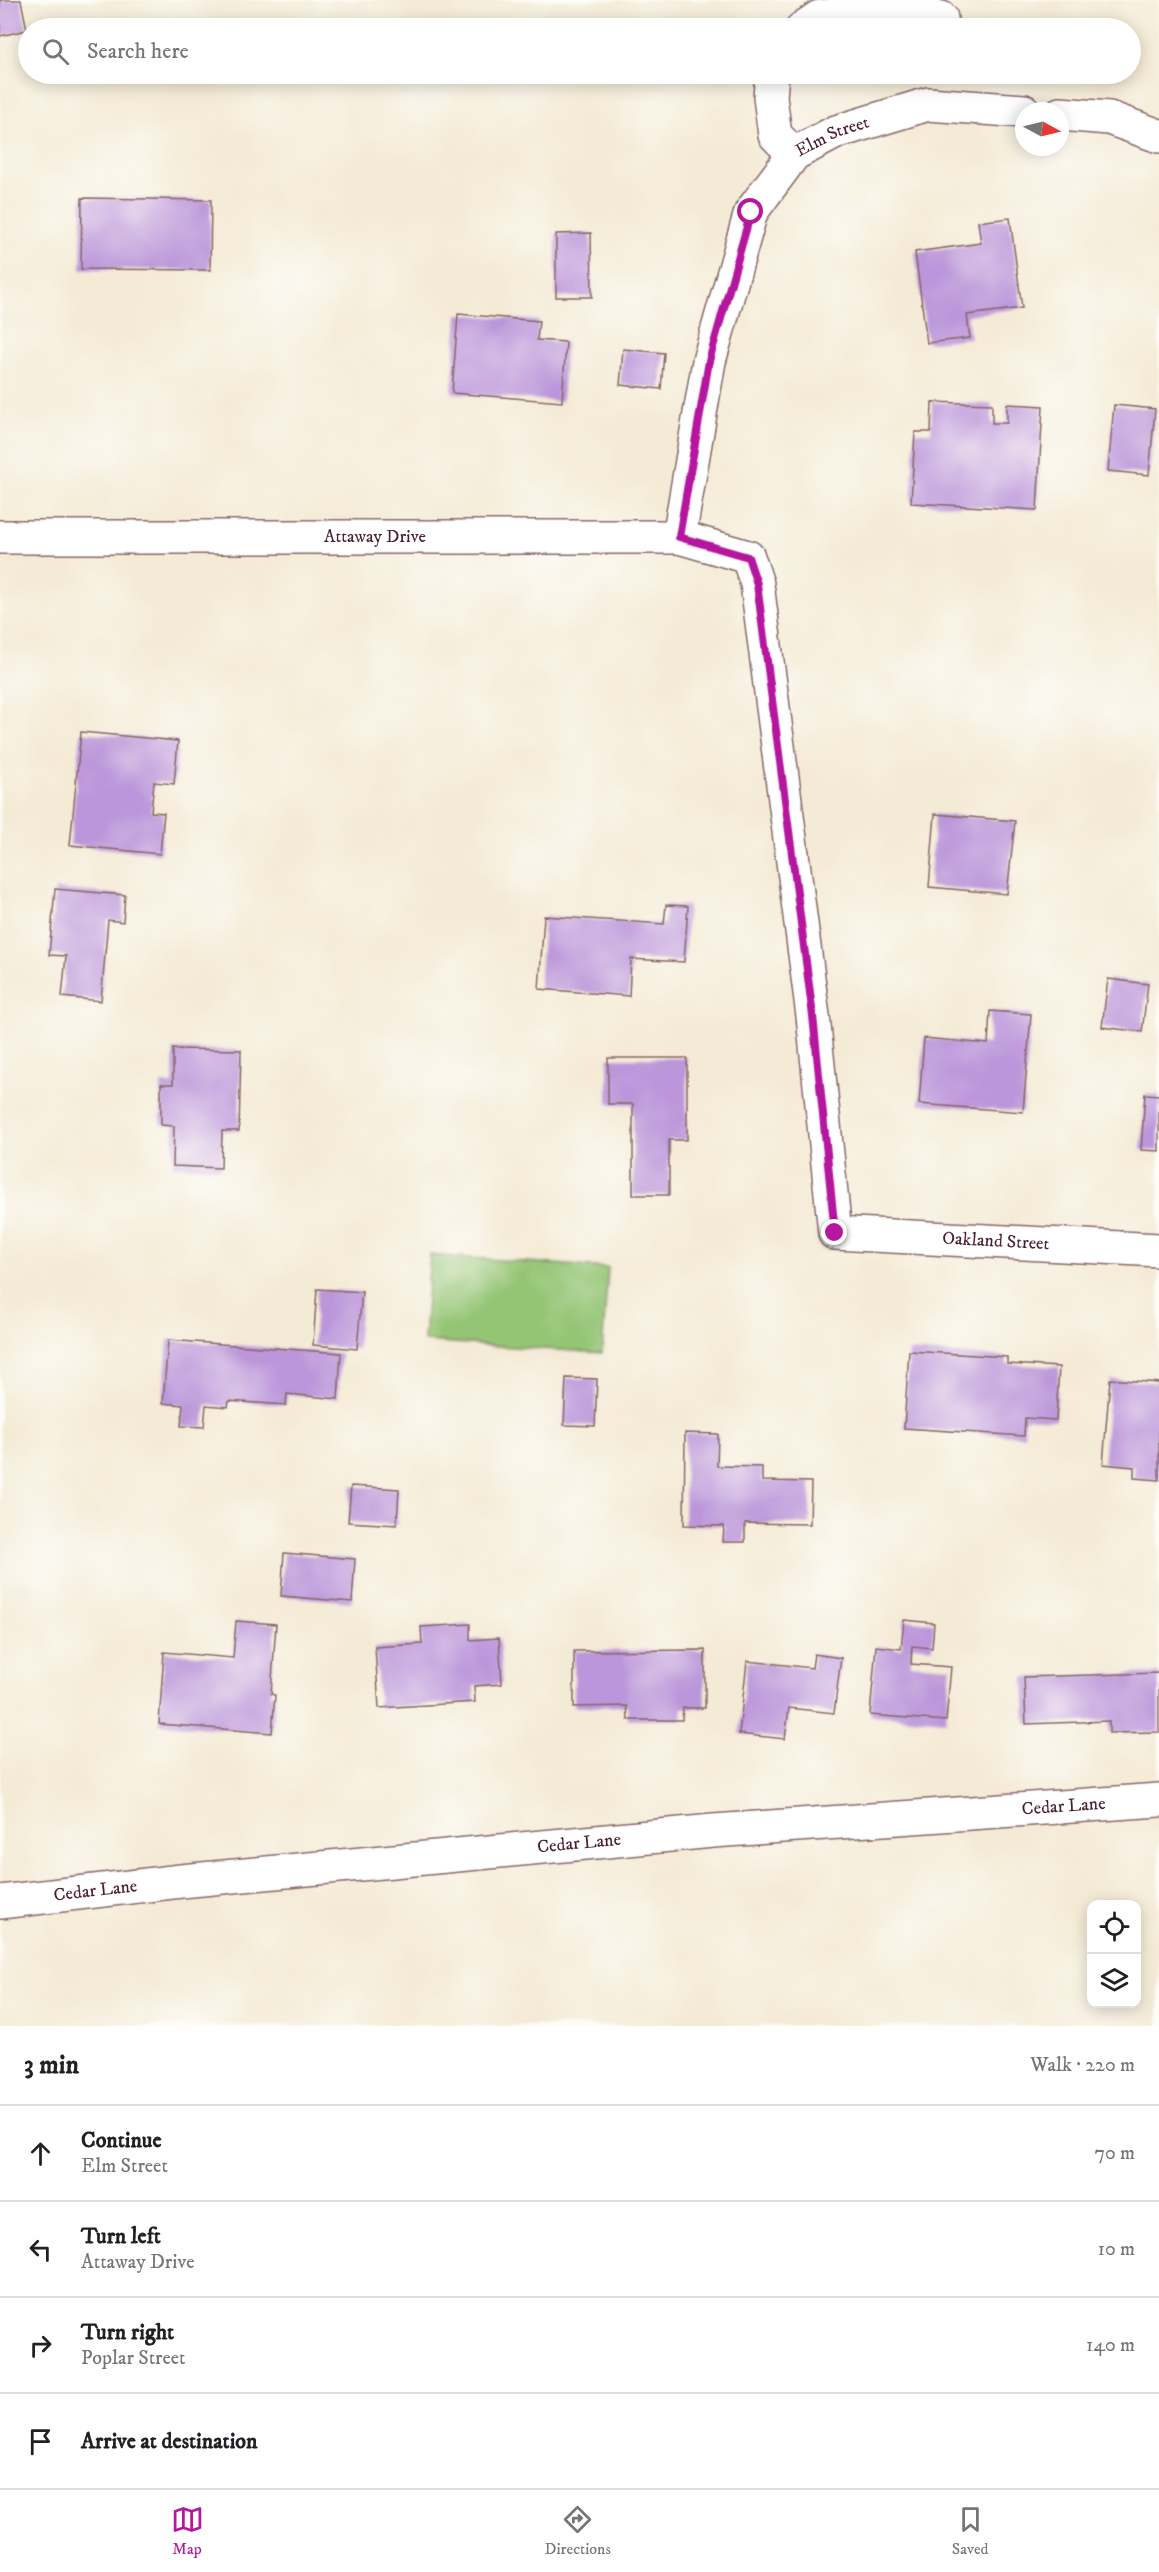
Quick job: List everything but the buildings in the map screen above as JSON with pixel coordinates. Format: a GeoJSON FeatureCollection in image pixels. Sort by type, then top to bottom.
{"type":"FeatureCollection","features":[{"type":"Feature","properties":{"kind":"street"},"geometry":{"type":"LineString","coordinates":[[818,18],[857,12],[905,11],[941,18]]}},
{"type":"Feature","properties":{"kind":"street"},"geometry":{"type":"LineString","coordinates":[[771,84],[770,97],[774,135],[794,154]]}},
{"type":"Feature","properties":{"kind":"street","name":"Elm Street"},"geometry":{"type":"LineString","coordinates":[[679,537],[709,361],[751,212],[794,154],[836,132],[928,104],[1015,110]]}},
{"type":"Feature","properties":{"kind":"street"},"geometry":{"type":"LineString","coordinates":[[1069,115],[1109,118],[1159,136]]}},
{"type":"Feature","properties":{"kind":"street","name":"Attaway Drive"},"geometry":{"type":"LineString","coordinates":[[0,537],[679,537],[748,557],[757,584],[813,1016],[835,1233]]}},
{"type":"Feature","properties":{"kind":"street","name":"Oakland Street"},"geometry":{"type":"LineString","coordinates":[[835,1233],[1159,1250]]}},
{"type":"Feature","properties":{"kind":"street","name":"Cedar Lane"},"geometry":{"type":"LineString","coordinates":[[0,1902],[180,1881],[713,1831],[1159,1800]]}},
{"type":"Feature","properties":{"kind":"green space"},"geometry":{"type":"Polygon","coordinates":[[[430,1255],[608,1268],[602,1353],[424,1341],[430,1255]]]}},
{"type":"Feature","properties":{"kind":"route"},"geometry":{"type":"LineString","coordinates":[[751,212],[709,361],[679,537],[748,557],[757,584],[813,1016],[835,1233]]}}]}
